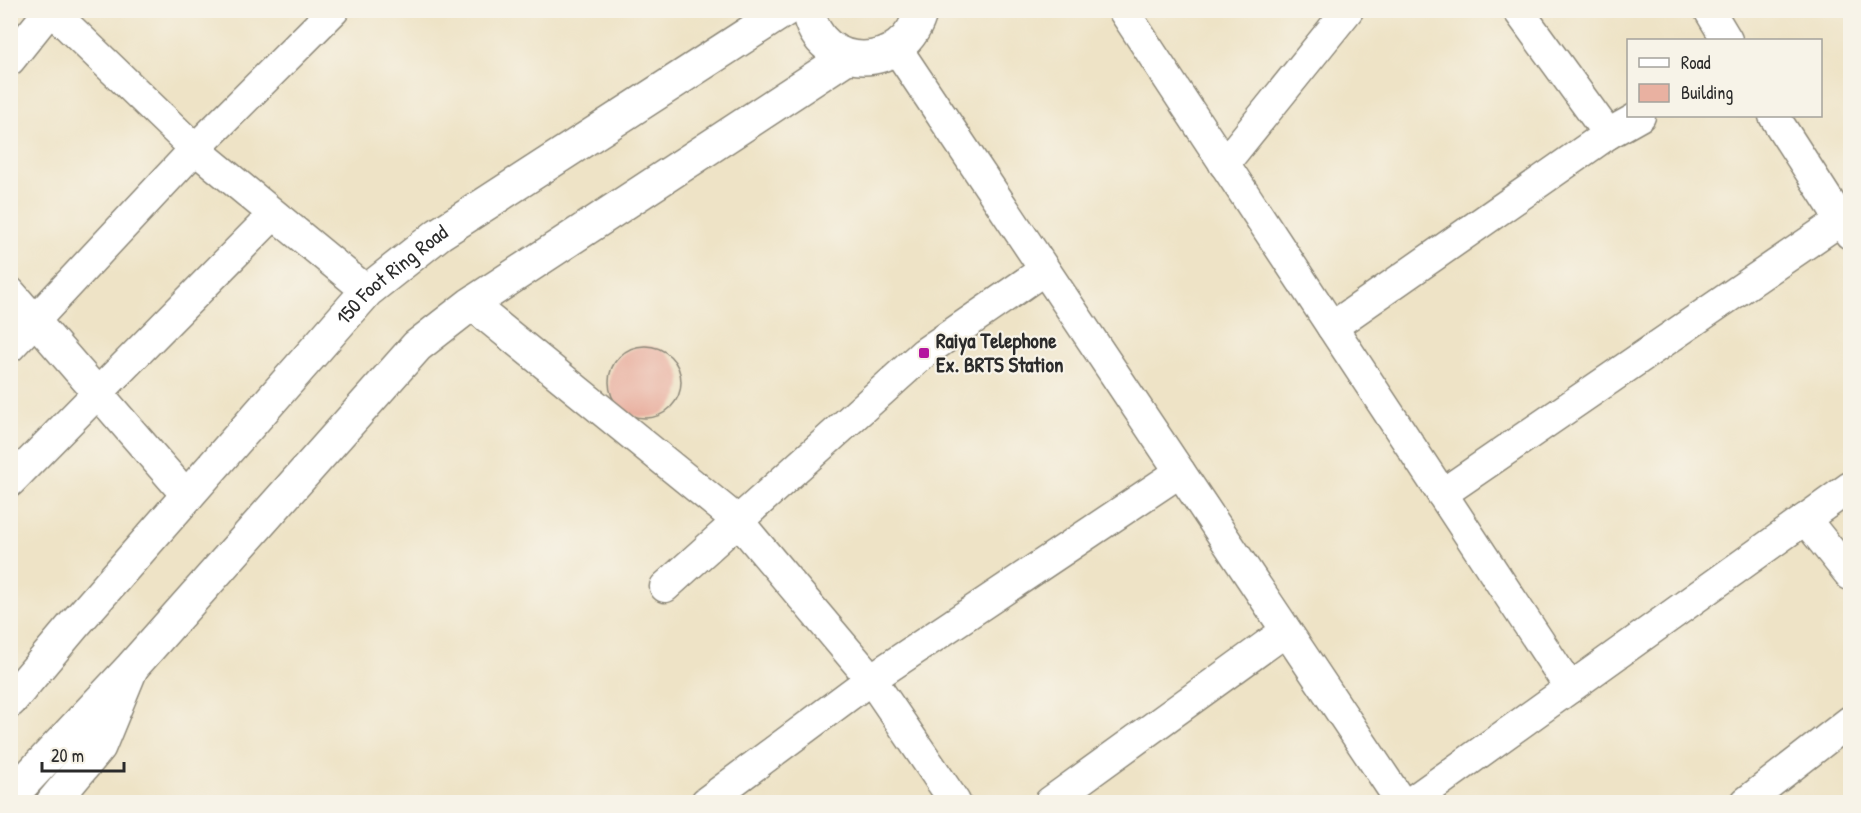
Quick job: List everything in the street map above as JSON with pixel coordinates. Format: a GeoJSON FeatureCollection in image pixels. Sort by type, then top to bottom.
{"type":"FeatureCollection","features":[{"type":"Feature","properties":{"kind":"main road","name":"150 Foot Ring Road"},"geometry":{"type":"LineString","coordinates":[[73,626],[367,291],[439,234],[785,10]]}},
{"type":"Feature","properties":{"kind":"main road"},"geometry":{"type":"LineString","coordinates":[[808,10],[810,23],[825,44],[848,57],[873,59],[897,49],[913,34],[921,11]]}},
{"type":"Feature","properties":{"kind":"main road"},"geometry":{"type":"LineString","coordinates":[[18,790],[132,667],[417,346],[471,304],[848,57]]}},
{"type":"Feature","properties":{"kind":"main road"},"geometry":{"type":"LineString","coordinates":[[10,677],[73,626]]}},
{"type":"Feature","properties":{"kind":"main road"},"geometry":{"type":"LineString","coordinates":[[10,701],[73,626]]}},
{"type":"Feature","properties":{"kind":"main road"},"geometry":{"type":"LineString","coordinates":[[53,802],[99,747],[132,667]]}},
{"type":"Feature","properties":{"kind":"street"},"geometry":{"type":"LineString","coordinates":[[10,60],[51,10],[195,149],[367,291]]}},
{"type":"Feature","properties":{"kind":"street"},"geometry":{"type":"LineString","coordinates":[[10,347],[195,149],[334,10]]}},
{"type":"Feature","properties":{"kind":"street"},"geometry":{"type":"LineString","coordinates":[[1123,10],[1570,688]]}},
{"type":"Feature","properties":{"kind":"street"},"geometry":{"type":"LineString","coordinates":[[1224,164],[1348,10]]}},
{"type":"Feature","properties":{"kind":"street"},"geometry":{"type":"LineString","coordinates":[[1518,10],[1608,134]]}},
{"type":"Feature","properties":{"kind":"street"},"geometry":{"type":"LineString","coordinates":[[1709,10],[1726,39]]}},
{"type":"Feature","properties":{"kind":"street"},"geometry":{"type":"LineString","coordinates":[[897,49],[1401,802]]}},
{"type":"Feature","properties":{"kind":"street"},"geometry":{"type":"LineString","coordinates":[[1332,327],[1608,134],[1638,117]]}},
{"type":"Feature","properties":{"kind":"street"},"geometry":{"type":"LineString","coordinates":[[1442,494],[1846,227],[1775,117]]}},
{"type":"Feature","properties":{"kind":"street"},"geometry":{"type":"LineString","coordinates":[[10,482],[273,215]]}},
{"type":"Feature","properties":{"kind":"street"},"geometry":{"type":"LineString","coordinates":[[665,587],[924,353],[1044,270]]}},
{"type":"Feature","properties":{"kind":"street"},"geometry":{"type":"LineString","coordinates":[[10,292],[37,320],[96,394],[188,497]]}},
{"type":"Feature","properties":{"kind":"street"},"geometry":{"type":"LineString","coordinates":[[471,304],[738,521],[870,680],[955,802]]}},
{"type":"Feature","properties":{"kind":"street"},"geometry":{"type":"LineString","coordinates":[[706,802],[870,680],[1180,472]]}},
{"type":"Feature","properties":{"kind":"street"},"geometry":{"type":"LineString","coordinates":[[1411,802],[1851,487]]}},
{"type":"Feature","properties":{"kind":"street"},"geometry":{"type":"LineString","coordinates":[[1805,519],[1851,575]]}},
{"type":"Feature","properties":{"kind":"street"},"geometry":{"type":"LineString","coordinates":[[1050,802],[1286,631]]}},
{"type":"Feature","properties":{"kind":"street"},"geometry":{"type":"LineString","coordinates":[[1746,802],[1851,721]]}},
{"type":"Feature","properties":{"kind":"building"},"geometry":{"type":"Polygon","coordinates":[[[652,346],[671,356],[679,368],[681,382],[679,396],[671,408],[659,416],[638,418],[619,408],[611,396],[609,375],[619,356],[631,348],[652,346]]]}},
{"type":"Feature","properties":{"kind":"place","name":"Raiya Telephone Ex. BRTS Station"},"geometry":{"type":"Point","coordinates":[924,353]}}]}
